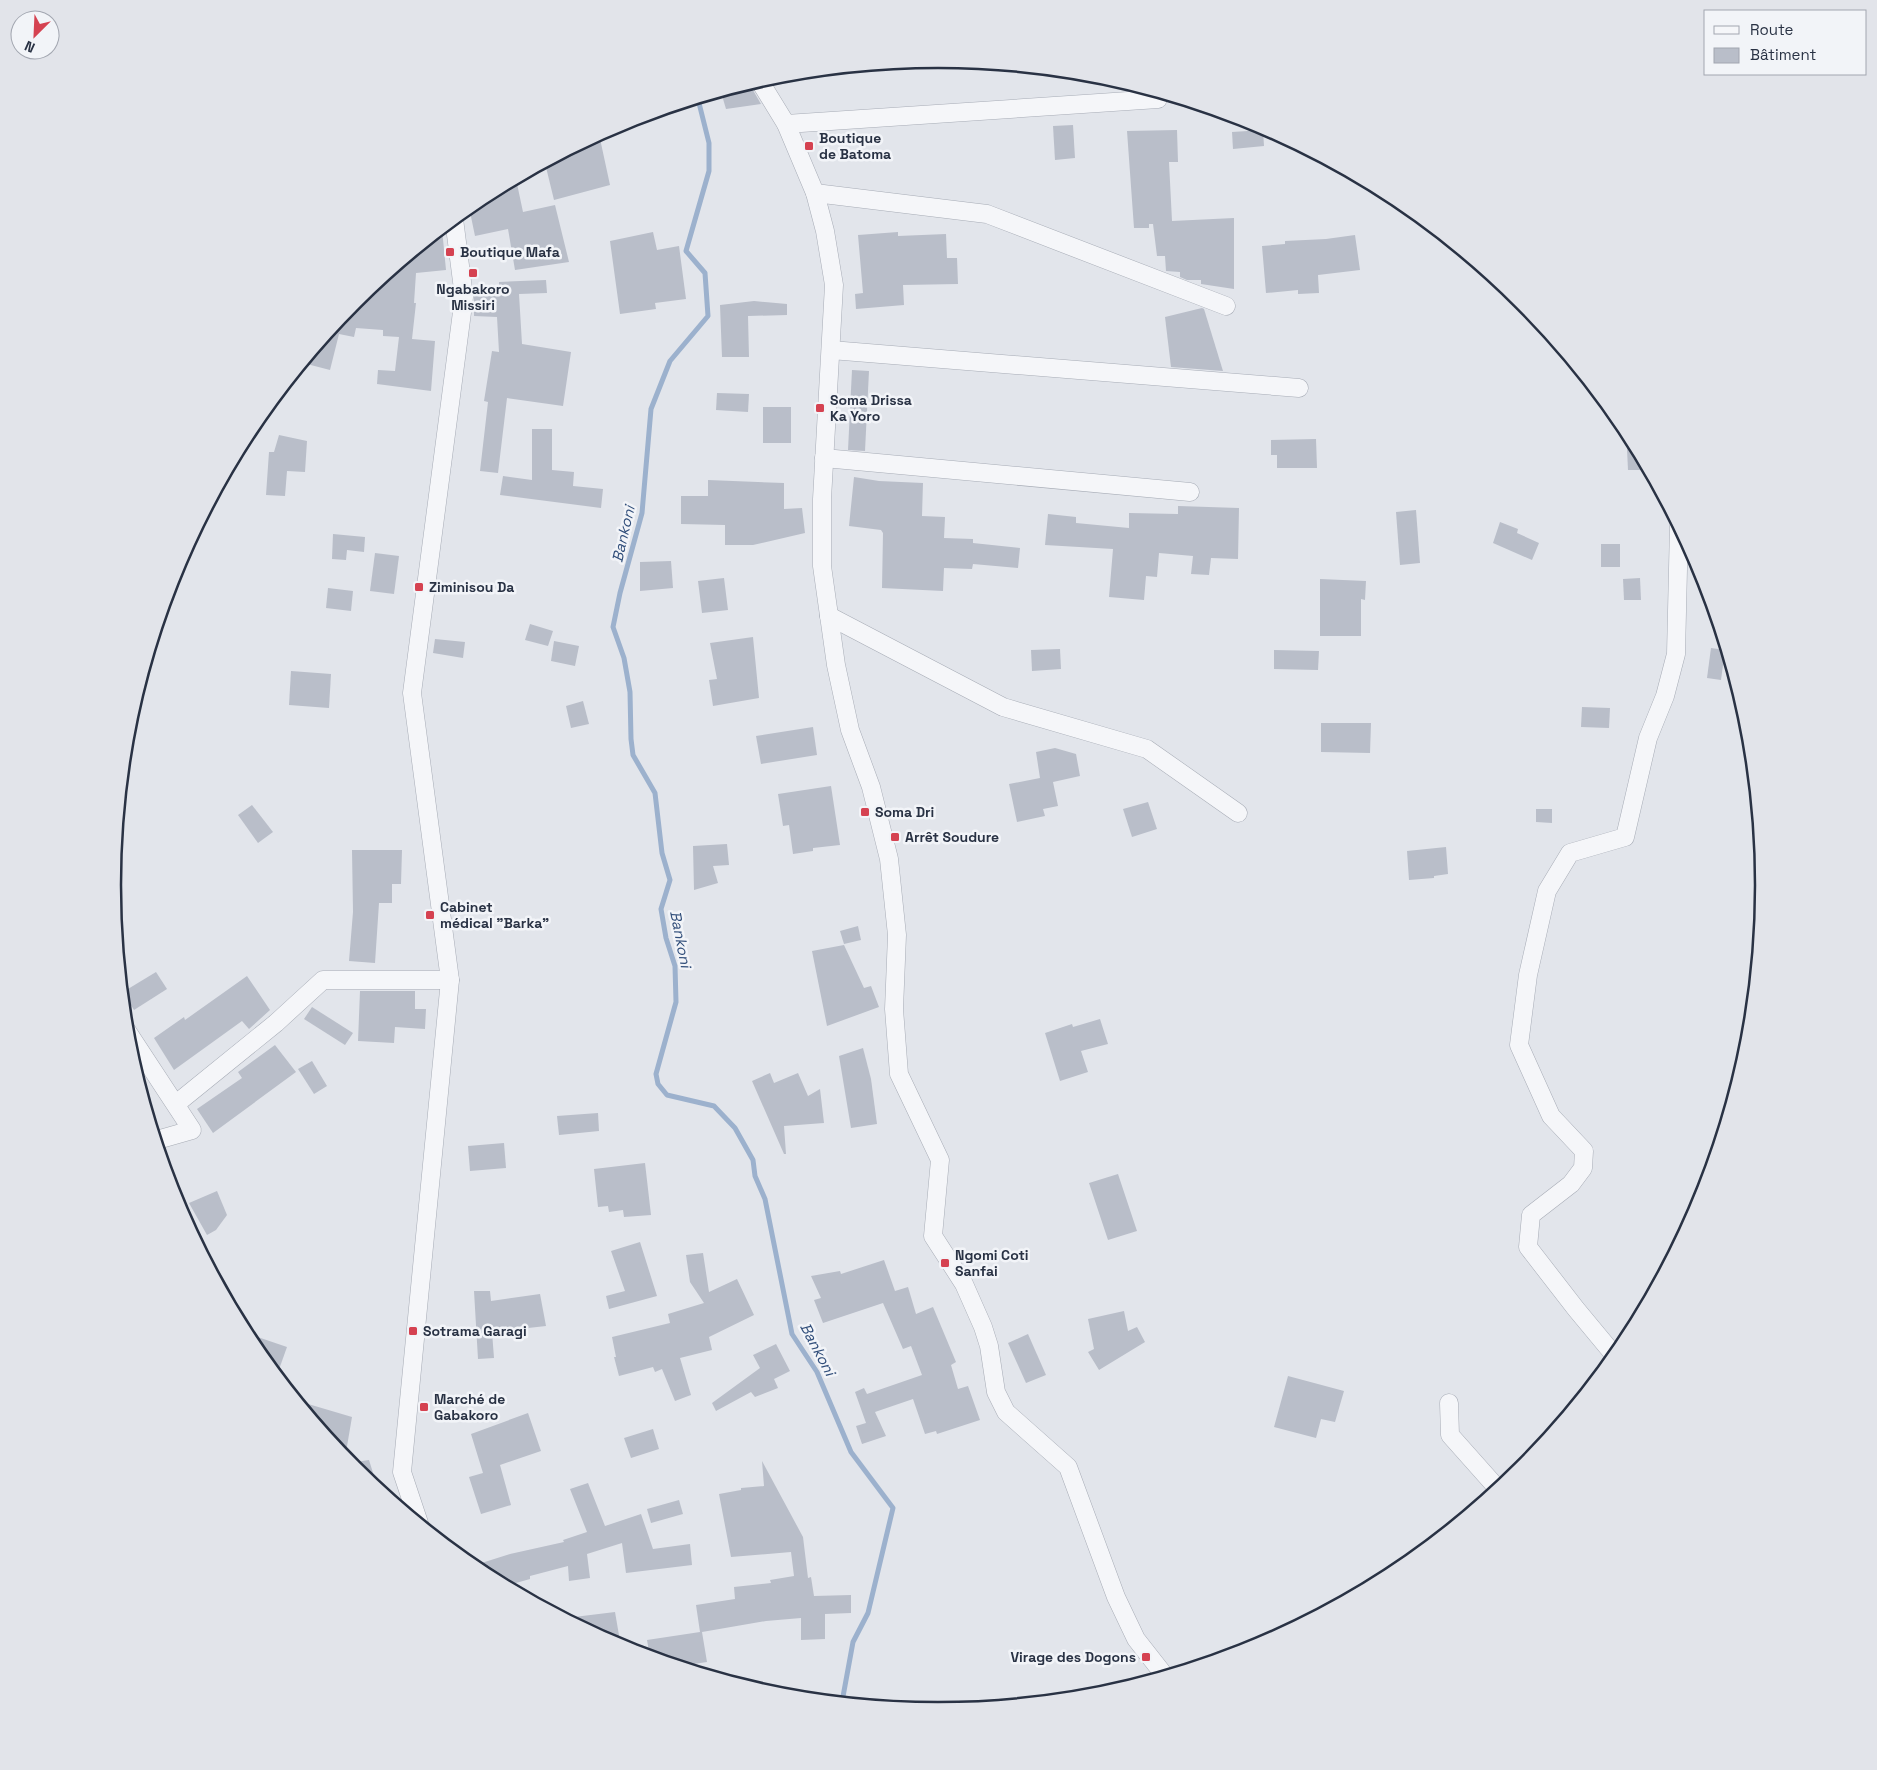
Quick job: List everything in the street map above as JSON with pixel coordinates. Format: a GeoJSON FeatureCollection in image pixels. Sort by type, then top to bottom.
{"type":"FeatureCollection","features":[{"type":"Feature","properties":{"kind":"street"},"geometry":{"type":"LineString","coordinates":[[763,87],[786,124],[815,193],[825,231],[834,285],[824,458],[822,566],[836,665],[850,730],[871,787],[889,859],[897,935],[894,1009],[899,1074],[940,1160],[932,1224],[933,1236],[964,1284],[983,1327],[989,1346],[996,1392],[1006,1412],[1068,1467],[1116,1597],[1136,1639],[1161,1672]]}},
{"type":"Feature","properties":{"kind":"street"},"geometry":{"type":"LineString","coordinates":[[786,124],[1158,100]]}},
{"type":"Feature","properties":{"kind":"street"},"geometry":{"type":"LineString","coordinates":[[815,193],[987,214],[1226,306]]}},
{"type":"Feature","properties":{"kind":"street"},"geometry":{"type":"LineString","coordinates":[[416,1514],[402,1472],[450,980],[412,693],[464,297],[455,226]]}},
{"type":"Feature","properties":{"kind":"street"},"geometry":{"type":"LineString","coordinates":[[831,350],[1299,388]]}},
{"type":"Feature","properties":{"kind":"street"},"geometry":{"type":"LineString","coordinates":[[824,458],[1190,492]]}},
{"type":"Feature","properties":{"kind":"street"},"geometry":{"type":"LineString","coordinates":[[1610,1350],[1576,1310],[1528,1247],[1531,1216],[1571,1184],[1582,1168],[1584,1151],[1551,1116],[1520,1045],[1528,975],[1547,891],[1570,853],[1625,837],[1642,772],[1648,738],[1666,696],[1676,654],[1679,538]]}},
{"type":"Feature","properties":{"kind":"street"},"geometry":{"type":"LineString","coordinates":[[829,616],[1003,707],[1148,749],[1238,813]]}},
{"type":"Feature","properties":{"kind":"street"},"geometry":{"type":"LineString","coordinates":[[176,1104],[276,1023],[323,980],[450,980]]}},
{"type":"Feature","properties":{"kind":"street"},"geometry":{"type":"LineString","coordinates":[[138,1047],[192,1130],[161,1139]]}},
{"type":"Feature","properties":{"kind":"street"},"geometry":{"type":"LineString","coordinates":[[1449,1403],[1450,1435],[1494,1485]]}},
{"type":"Feature","properties":{"kind":"building"},"geometry":{"type":"Polygon","coordinates":[[[752,89],[761,104],[726,109],[722,96],[752,89]]]}},
{"type":"Feature","properties":{"kind":"building"},"geometry":{"type":"Polygon","coordinates":[[[1073,125],[1075,158],[1055,160],[1053,126],[1073,125]]]}},
{"type":"Feature","properties":{"kind":"building"},"geometry":{"type":"Polygon","coordinates":[[[1177,130],[1178,162],[1169,162],[1172,221],[1234,218],[1234,289],[1201,284],[1201,280],[1187,280],[1180,277],[1180,272],[1166,271],[1165,256],[1157,256],[1153,224],[1149,224],[1149,228],[1134,228],[1127,131],[1177,130]]]}},
{"type":"Feature","properties":{"kind":"building"},"geometry":{"type":"Polygon","coordinates":[[[1253,131],[1263,136],[1264,146],[1233,149],[1232,132],[1253,131]]]}},
{"type":"Feature","properties":{"kind":"building"},"geometry":{"type":"Polygon","coordinates":[[[601,141],[610,185],[554,200],[546,168],[601,141]]]}},
{"type":"Feature","properties":{"kind":"building"},"geometry":{"type":"Polygon","coordinates":[[[517,185],[523,212],[555,205],[569,262],[515,270],[508,229],[475,236],[471,215],[517,185]]]}},
{"type":"Feature","properties":{"kind":"building"},"geometry":{"type":"Polygon","coordinates":[[[653,232],[657,250],[679,246],[686,299],[655,303],[656,309],[620,314],[610,241],[653,232]]]}},
{"type":"Feature","properties":{"kind":"building"},"geometry":{"type":"Polygon","coordinates":[[[898,232],[898,236],[946,234],[947,258],[957,258],[958,284],[903,285],[904,305],[856,309],[855,294],[863,293],[858,235],[898,232]]]}},
{"type":"Feature","properties":{"kind":"building"},"geometry":{"type":"Polygon","coordinates":[[[443,235],[446,270],[416,273],[414,303],[416,303],[412,339],[435,341],[431,391],[377,384],[378,370],[395,371],[399,337],[383,336],[383,330],[356,328],[354,337],[339,334],[330,370],[309,364],[360,307],[399,270],[443,235]]]}},
{"type":"Feature","properties":{"kind":"building"},"geometry":{"type":"Polygon","coordinates":[[[1355,235],[1360,270],[1318,275],[1319,293],[1298,294],[1298,290],[1266,293],[1262,246],[1285,244],[1285,241],[1326,239],[1355,235]]]}},
{"type":"Feature","properties":{"kind":"building"},"geometry":{"type":"Polygon","coordinates":[[[546,280],[547,293],[519,294],[522,344],[571,352],[563,406],[507,398],[498,473],[480,471],[488,402],[484,401],[492,351],[499,352],[497,317],[474,316],[474,286],[499,287],[499,282],[546,280]]]}},
{"type":"Feature","properties":{"kind":"building"},"geometry":{"type":"Polygon","coordinates":[[[754,301],[787,304],[787,315],[748,316],[749,357],[722,357],[720,305],[754,301]]]}},
{"type":"Feature","properties":{"kind":"building"},"geometry":{"type":"Polygon","coordinates":[[[1204,309],[1223,371],[1171,367],[1165,317],[1204,309]]]}},
{"type":"Feature","properties":{"kind":"building"},"geometry":{"type":"Polygon","coordinates":[[[852,370],[869,371],[865,451],[848,450],[852,370]]]}},
{"type":"Feature","properties":{"kind":"building"},"geometry":{"type":"Polygon","coordinates":[[[717,393],[749,394],[748,412],[716,410],[717,393]]]}},
{"type":"Feature","properties":{"kind":"building"},"geometry":{"type":"Polygon","coordinates":[[[763,407],[791,407],[791,443],[763,443],[763,407]]]}},
{"type":"Feature","properties":{"kind":"building"},"geometry":{"type":"Polygon","coordinates":[[[532,429],[552,429],[552,470],[574,472],[573,486],[603,489],[601,508],[500,495],[503,476],[532,480],[532,429]]]}},
{"type":"Feature","properties":{"kind":"building"},"geometry":{"type":"Polygon","coordinates":[[[279,435],[307,441],[305,472],[287,471],[285,496],[266,495],[269,452],[274,452],[279,435]]]}},
{"type":"Feature","properties":{"kind":"building"},"geometry":{"type":"Polygon","coordinates":[[[1316,439],[1317,468],[1277,468],[1277,455],[1271,455],[1271,440],[1316,439]]]}},
{"type":"Feature","properties":{"kind":"building"},"geometry":{"type":"Polygon","coordinates":[[[1627,445],[1642,470],[1628,470],[1627,445]]]}},
{"type":"Feature","properties":{"kind":"building"},"geometry":{"type":"Polygon","coordinates":[[[854,477],[879,481],[923,483],[922,516],[945,517],[944,538],[973,539],[973,543],[1020,548],[1018,568],[973,564],[972,569],[944,568],[943,591],[882,588],[883,533],[881,530],[849,526],[854,477]]]}},
{"type":"Feature","properties":{"kind":"building"},"geometry":{"type":"Polygon","coordinates":[[[708,480],[784,483],[784,509],[802,508],[805,533],[753,545],[725,545],[725,525],[681,524],[681,496],[708,496],[708,480]]]}},
{"type":"Feature","properties":{"kind":"building"},"geometry":{"type":"Polygon","coordinates":[[[1178,506],[1239,508],[1238,559],[1211,558],[1209,575],[1191,574],[1193,556],[1159,553],[1157,577],[1146,576],[1144,600],[1109,597],[1113,549],[1045,545],[1048,514],[1076,517],[1076,523],[1129,528],[1129,513],[1178,514],[1178,506]]]}},
{"type":"Feature","properties":{"kind":"building"},"geometry":{"type":"Polygon","coordinates":[[[1416,510],[1420,563],[1400,565],[1396,512],[1416,510]]]}},
{"type":"Feature","properties":{"kind":"building"},"geometry":{"type":"Polygon","coordinates":[[[1500,522],[1518,529],[1517,533],[1539,543],[1532,560],[1493,543],[1500,522]]]}},
{"type":"Feature","properties":{"kind":"building"},"geometry":{"type":"Polygon","coordinates":[[[333,534],[365,537],[364,552],[347,550],[346,560],[332,559],[333,534]]]}},
{"type":"Feature","properties":{"kind":"building"},"geometry":{"type":"Polygon","coordinates":[[[1601,544],[1620,544],[1620,567],[1601,567],[1601,544]]]}},
{"type":"Feature","properties":{"kind":"building"},"geometry":{"type":"Polygon","coordinates":[[[375,553],[399,556],[394,594],[370,591],[375,553]]]}},
{"type":"Feature","properties":{"kind":"building"},"geometry":{"type":"Polygon","coordinates":[[[671,561],[673,588],[640,591],[640,562],[671,561]]]}},
{"type":"Feature","properties":{"kind":"building"},"geometry":{"type":"Polygon","coordinates":[[[724,578],[728,610],[702,613],[698,581],[724,578]]]}},
{"type":"Feature","properties":{"kind":"building"},"geometry":{"type":"Polygon","coordinates":[[[1640,578],[1641,600],[1624,600],[1623,579],[1640,578]]]}},
{"type":"Feature","properties":{"kind":"building"},"geometry":{"type":"Polygon","coordinates":[[[1320,579],[1366,581],[1365,600],[1361,599],[1361,636],[1320,636],[1320,579]]]}},
{"type":"Feature","properties":{"kind":"building"},"geometry":{"type":"Polygon","coordinates":[[[328,588],[353,591],[351,611],[326,608],[328,588]]]}},
{"type":"Feature","properties":{"kind":"building"},"geometry":{"type":"Polygon","coordinates":[[[530,624],[553,631],[548,646],[525,640],[530,624]]]}},
{"type":"Feature","properties":{"kind":"building"},"geometry":{"type":"Polygon","coordinates":[[[753,637],[759,698],[713,706],[709,680],[717,679],[710,643],[753,637]]]}},
{"type":"Feature","properties":{"kind":"building"},"geometry":{"type":"Polygon","coordinates":[[[435,639],[465,642],[463,658],[433,653],[435,639]]]}},
{"type":"Feature","properties":{"kind":"building"},"geometry":{"type":"Polygon","coordinates":[[[554,641],[579,646],[575,666],[551,661],[554,641]]]}},
{"type":"Feature","properties":{"kind":"building"},"geometry":{"type":"Polygon","coordinates":[[[1711,648],[1721,649],[1724,659],[1721,680],[1707,678],[1711,648]]]}},
{"type":"Feature","properties":{"kind":"building"},"geometry":{"type":"Polygon","coordinates":[[[1060,649],[1061,669],[1032,671],[1031,650],[1060,649]]]}},
{"type":"Feature","properties":{"kind":"building"},"geometry":{"type":"Polygon","coordinates":[[[1274,650],[1319,651],[1318,670],[1274,669],[1274,650]]]}},
{"type":"Feature","properties":{"kind":"building"},"geometry":{"type":"Polygon","coordinates":[[[291,671],[331,674],[329,708],[289,705],[291,671]]]}},
{"type":"Feature","properties":{"kind":"building"},"geometry":{"type":"Polygon","coordinates":[[[583,701],[589,724],[571,728],[566,706],[583,701]]]}},
{"type":"Feature","properties":{"kind":"building"},"geometry":{"type":"Polygon","coordinates":[[[1582,707],[1610,708],[1609,728],[1581,727],[1582,707]]]}},
{"type":"Feature","properties":{"kind":"building"},"geometry":{"type":"Polygon","coordinates":[[[1321,723],[1371,723],[1370,753],[1321,752],[1321,723]]]}},
{"type":"Feature","properties":{"kind":"building"},"geometry":{"type":"Polygon","coordinates":[[[813,727],[817,755],[761,764],[756,736],[813,727]]]}},
{"type":"Feature","properties":{"kind":"building"},"geometry":{"type":"Polygon","coordinates":[[[1055,748],[1076,754],[1080,776],[1053,782],[1058,806],[1043,809],[1045,816],[1017,822],[1009,784],[1040,778],[1036,752],[1055,748]]]}},
{"type":"Feature","properties":{"kind":"building"},"geometry":{"type":"Polygon","coordinates":[[[831,786],[840,845],[813,848],[813,851],[793,854],[789,825],[783,826],[778,794],[831,786]]]}},
{"type":"Feature","properties":{"kind":"building"},"geometry":{"type":"Polygon","coordinates":[[[1148,802],[1157,829],[1132,837],[1123,809],[1148,802]]]}},
{"type":"Feature","properties":{"kind":"building"},"geometry":{"type":"Polygon","coordinates":[[[252,805],[273,832],[258,843],[238,815],[252,805]]]}},
{"type":"Feature","properties":{"kind":"building"},"geometry":{"type":"Polygon","coordinates":[[[1536,809],[1552,809],[1552,823],[1536,822],[1536,809]]]}},
{"type":"Feature","properties":{"kind":"building"},"geometry":{"type":"Polygon","coordinates":[[[727,844],[729,865],[713,866],[718,883],[694,890],[693,846],[727,844]]]}},
{"type":"Feature","properties":{"kind":"building"},"geometry":{"type":"Polygon","coordinates":[[[1446,847],[1448,874],[1434,876],[1434,878],[1409,880],[1407,851],[1446,847]]]}},
{"type":"Feature","properties":{"kind":"building"},"geometry":{"type":"Polygon","coordinates":[[[352,850],[402,850],[401,884],[392,884],[392,903],[379,903],[375,963],[349,961],[353,912],[352,850]]]}},
{"type":"Feature","properties":{"kind":"building"},"geometry":{"type":"Polygon","coordinates":[[[858,926],[861,940],[844,944],[840,931],[858,926]]]}},
{"type":"Feature","properties":{"kind":"building"},"geometry":{"type":"Polygon","coordinates":[[[844,945],[864,988],[871,986],[879,1007],[827,1026],[812,951],[844,945]]]}},
{"type":"Feature","properties":{"kind":"building"},"geometry":{"type":"Polygon","coordinates":[[[156,972],[167,989],[134,1010],[130,1003],[128,989],[156,972]]]}},
{"type":"Feature","properties":{"kind":"building"},"geometry":{"type":"Polygon","coordinates":[[[247,976],[270,1010],[249,1029],[242,1021],[174,1070],[154,1038],[184,1017],[185,1020],[247,976]]]}},
{"type":"Feature","properties":{"kind":"building"},"geometry":{"type":"Polygon","coordinates":[[[360,991],[415,991],[415,1009],[426,1009],[425,1029],[395,1027],[394,1043],[358,1041],[360,991]]]}},
{"type":"Feature","properties":{"kind":"building"},"geometry":{"type":"Polygon","coordinates":[[[312,1007],[353,1033],[345,1045],[304,1019],[312,1007]]]}},
{"type":"Feature","properties":{"kind":"building"},"geometry":{"type":"Polygon","coordinates":[[[1100,1019],[1108,1044],[1081,1051],[1088,1072],[1060,1081],[1045,1033],[1072,1024],[1073,1027],[1100,1019]]]}},
{"type":"Feature","properties":{"kind":"building"},"geometry":{"type":"Polygon","coordinates":[[[275,1045],[296,1072],[213,1133],[197,1109],[242,1078],[238,1072],[275,1045]]]}},
{"type":"Feature","properties":{"kind":"building"},"geometry":{"type":"Polygon","coordinates":[[[863,1048],[871,1079],[877,1124],[851,1128],[839,1056],[863,1048]]]}},
{"type":"Feature","properties":{"kind":"building"},"geometry":{"type":"Polygon","coordinates":[[[312,1061],[327,1086],[314,1094],[298,1069],[312,1061]]]}},
{"type":"Feature","properties":{"kind":"building"},"geometry":{"type":"Polygon","coordinates":[[[770,1073],[774,1083],[798,1073],[808,1096],[820,1089],[824,1123],[784,1126],[786,1154],[784,1154],[752,1081],[770,1073]]]}},
{"type":"Feature","properties":{"kind":"building"},"geometry":{"type":"Polygon","coordinates":[[[598,1113],[599,1131],[559,1135],[557,1116],[598,1113]]]}},
{"type":"Feature","properties":{"kind":"building"},"geometry":{"type":"Polygon","coordinates":[[[504,1143],[506,1168],[470,1171],[468,1146],[504,1143]]]}},
{"type":"Feature","properties":{"kind":"building"},"geometry":{"type":"Polygon","coordinates":[[[645,1163],[651,1215],[624,1217],[623,1210],[609,1212],[608,1206],[598,1207],[594,1169],[645,1163]]]}},
{"type":"Feature","properties":{"kind":"building"},"geometry":{"type":"Polygon","coordinates":[[[1118,1174],[1137,1231],[1108,1240],[1089,1183],[1118,1174]]]}},
{"type":"Feature","properties":{"kind":"building"},"geometry":{"type":"Polygon","coordinates":[[[217,1191],[227,1215],[216,1230],[207,1235],[189,1203],[217,1191]]]}},
{"type":"Feature","properties":{"kind":"building"},"geometry":{"type":"Polygon","coordinates":[[[640,1242],[657,1296],[609,1309],[606,1296],[625,1291],[611,1251],[640,1242]]]}},
{"type":"Feature","properties":{"kind":"building"},"geometry":{"type":"Polygon","coordinates":[[[703,1253],[709,1292],[737,1279],[754,1315],[709,1337],[712,1350],[680,1358],[691,1395],[675,1401],[662,1369],[655,1372],[653,1367],[619,1376],[614,1357],[616,1357],[612,1337],[670,1323],[668,1314],[704,1303],[690,1282],[686,1255],[703,1253]]]}},
{"type":"Feature","properties":{"kind":"building"},"geometry":{"type":"Polygon","coordinates":[[[884,1260],[895,1291],[908,1287],[916,1314],[933,1307],[956,1362],[951,1365],[958,1389],[968,1386],[980,1420],[937,1434],[936,1431],[925,1434],[913,1399],[875,1412],[886,1436],[862,1444],[856,1426],[866,1423],[855,1392],[864,1388],[867,1394],[922,1375],[911,1346],[903,1349],[883,1303],[823,1323],[814,1300],[821,1298],[811,1276],[840,1271],[841,1274],[884,1260]]]}},
{"type":"Feature","properties":{"kind":"building"},"geometry":{"type":"Polygon","coordinates":[[[474,1291],[490,1291],[491,1301],[540,1294],[546,1326],[492,1332],[494,1358],[478,1359],[474,1291]]]}},
{"type":"Feature","properties":{"kind":"building"},"geometry":{"type":"Polygon","coordinates":[[[1124,1311],[1128,1331],[1137,1327],[1145,1342],[1099,1370],[1088,1352],[1094,1349],[1088,1319],[1124,1311]]]}},
{"type":"Feature","properties":{"kind":"building"},"geometry":{"type":"Polygon","coordinates":[[[1028,1334],[1046,1375],[1026,1383],[1008,1343],[1028,1334]]]}},
{"type":"Feature","properties":{"kind":"building"},"geometry":{"type":"Polygon","coordinates":[[[258,1337],[287,1347],[279,1368],[258,1337]]]}},
{"type":"Feature","properties":{"kind":"building"},"geometry":{"type":"Polygon","coordinates":[[[776,1344],[790,1371],[774,1379],[778,1388],[755,1397],[751,1392],[716,1411],[712,1403],[760,1368],[753,1355],[776,1344]]]}},
{"type":"Feature","properties":{"kind":"building"},"geometry":{"type":"Polygon","coordinates":[[[1288,1376],[1344,1391],[1335,1422],[1321,1419],[1316,1438],[1274,1427],[1288,1376]]]}},
{"type":"Feature","properties":{"kind":"building"},"geometry":{"type":"Polygon","coordinates":[[[307,1404],[352,1417],[347,1449],[307,1404]]]}},
{"type":"Feature","properties":{"kind":"building"},"geometry":{"type":"Polygon","coordinates":[[[528,1413],[541,1451],[500,1465],[511,1505],[481,1514],[469,1477],[483,1473],[471,1434],[528,1413]]]}},
{"type":"Feature","properties":{"kind":"building"},"geometry":{"type":"Polygon","coordinates":[[[653,1429],[659,1449],[631,1458],[624,1438],[653,1429]]]}},
{"type":"Feature","properties":{"kind":"building"},"geometry":{"type":"Polygon","coordinates":[[[369,1460],[374,1476],[360,1463],[359,1462],[369,1460]]]}},
{"type":"Feature","properties":{"kind":"building"},"geometry":{"type":"Polygon","coordinates":[[[762,1461],[803,1537],[808,1578],[811,1577],[814,1596],[851,1595],[851,1613],[825,1614],[825,1639],[801,1640],[801,1618],[766,1621],[702,1632],[707,1662],[692,1664],[649,1649],[647,1640],[700,1632],[696,1605],[735,1599],[734,1587],[771,1583],[770,1580],[794,1576],[791,1552],[731,1557],[719,1494],[741,1490],[741,1488],[764,1486],[762,1461]]]}},
{"type":"Feature","properties":{"kind":"building"},"geometry":{"type":"Polygon","coordinates":[[[588,1483],[605,1526],[641,1514],[653,1549],[690,1544],[692,1565],[626,1573],[622,1543],[587,1554],[590,1578],[569,1581],[568,1566],[530,1576],[530,1579],[514,1583],[481,1563],[510,1554],[564,1542],[563,1540],[587,1532],[570,1489],[588,1483]]]}},
{"type":"Feature","properties":{"kind":"building"},"geometry":{"type":"Polygon","coordinates":[[[679,1500],[683,1514],[651,1523],[647,1509],[679,1500]]]}},
{"type":"Feature","properties":{"kind":"building"},"geometry":{"type":"Polygon","coordinates":[[[615,1612],[619,1637],[577,1618],[575,1617],[615,1612]]]}},
{"type":"Feature","properties":{"kind":"waterway","name":"Bankoni"},"geometry":{"type":"LineString","coordinates":[[699,104],[709,143],[709,171],[686,251],[705,273],[708,316],[670,361],[651,409],[642,513],[620,593],[613,627],[624,658],[630,692],[633,755],[655,793],[662,853],[670,880],[661,909],[666,938],[675,966],[676,1002],[656,1074],[658,1084],[667,1095],[714,1106],[735,1128],[753,1160],[755,1176],[765,1199],[792,1334],[817,1372],[851,1452],[893,1508],[868,1613],[853,1642],[843,1697]]}},
{"type":"Feature","properties":{"kind":"place","name":"Boutique de Batoma"},"geometry":{"type":"Point","coordinates":[809,146]}},
{"type":"Feature","properties":{"kind":"place","name":"Boutique Mafa"},"geometry":{"type":"Point","coordinates":[450,252]}},
{"type":"Feature","properties":{"kind":"place","name":"Ngabakoro Missiri"},"geometry":{"type":"Point","coordinates":[473,273]}},
{"type":"Feature","properties":{"kind":"place","name":"Soma Drissa Ka Yoro"},"geometry":{"type":"Point","coordinates":[820,408]}},
{"type":"Feature","properties":{"kind":"place","name":"Ziminisou Da"},"geometry":{"type":"Point","coordinates":[419,587]}},
{"type":"Feature","properties":{"kind":"place","name":"Soma Dri"},"geometry":{"type":"Point","coordinates":[865,812]}},
{"type":"Feature","properties":{"kind":"place","name":"Arrêt Soudure"},"geometry":{"type":"Point","coordinates":[895,837]}},
{"type":"Feature","properties":{"kind":"place","name":"Cabinet médical \"Barka\""},"geometry":{"type":"Point","coordinates":[430,915]}},
{"type":"Feature","properties":{"kind":"place","name":"Ngomi Coti Sanfai"},"geometry":{"type":"Point","coordinates":[945,1263]}},
{"type":"Feature","properties":{"kind":"place","name":"Sotrama Garagi"},"geometry":{"type":"Point","coordinates":[413,1331]}},
{"type":"Feature","properties":{"kind":"place","name":"Marché de Gabakoro"},"geometry":{"type":"Point","coordinates":[424,1407]}},
{"type":"Feature","properties":{"kind":"place","name":"Virage des Dogons"},"geometry":{"type":"Point","coordinates":[1146,1657]}}]}
